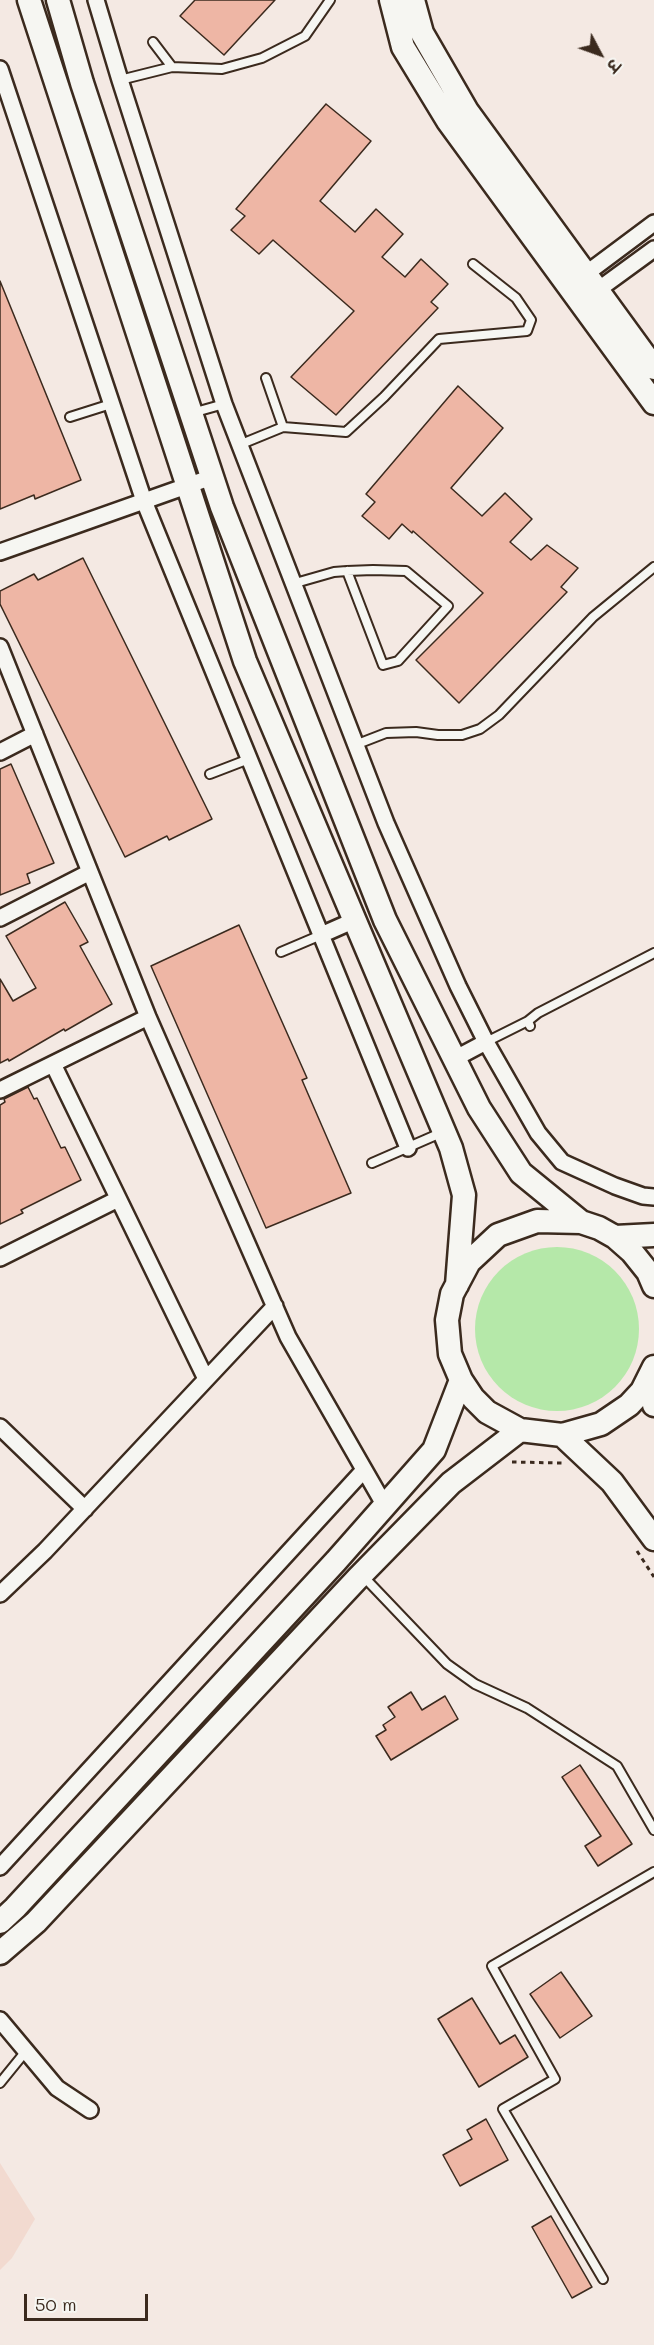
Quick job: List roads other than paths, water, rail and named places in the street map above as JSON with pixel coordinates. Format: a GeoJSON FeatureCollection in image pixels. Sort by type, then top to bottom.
{"type":"FeatureCollection","features":[{"type":"Feature","properties":{"kind":"street"},"geometry":{"type":"LineString","coordinates":[[29,0],[245,661],[444,1132],[464,1195],[457,1285]]}},
{"type":"Feature","properties":{"kind":"street"},"geometry":{"type":"LineString","coordinates":[[58,0],[82,83],[212,477],[385,920],[479,1108],[521,1173],[581,1222]]}},
{"type":"Feature","properties":{"kind":"street"},"geometry":{"type":"LineString","coordinates":[[96,0],[239,445],[386,823],[458,987],[486,1042],[538,1133],[562,1162],[615,1186],[643,1196],[654,1197]]}},
{"type":"Feature","properties":{"kind":"street"},"geometry":{"type":"LineString","coordinates":[[391,0],[403,47],[448,121],[583,288],[654,368]]}},
{"type":"Feature","properties":{"kind":"street"},"geometry":{"type":"LineString","coordinates":[[413,0],[422,33],[467,111],[583,288],[654,403]]}},
{"type":"Feature","properties":{"kind":"street"},"geometry":{"type":"LineString","coordinates":[[0,69],[144,501],[408,1148]]}},
{"type":"Feature","properties":{"kind":"street"},"geometry":{"type":"LineString","coordinates":[[583,288],[654,223]]}},
{"type":"Feature","properties":{"kind":"street"},"geometry":{"type":"LineString","coordinates":[[583,288],[654,249]]}},
{"type":"Feature","properties":{"kind":"street"},"geometry":{"type":"LineString","coordinates":[[0,552],[212,477]]}},
{"type":"Feature","properties":{"kind":"street"},"geometry":{"type":"LineString","coordinates":[[0,647],[148,1017],[274,1306],[288,1337],[385,1506]]}},
{"type":"Feature","properties":{"kind":"street"},"geometry":{"type":"LineString","coordinates":[[0,752],[35,734]]}},
{"type":"Feature","properties":{"kind":"street"},"geometry":{"type":"LineString","coordinates":[[0,918],[90,872]]}},
{"type":"Feature","properties":{"kind":"street"},"geometry":{"type":"LineString","coordinates":[[321,935],[355,920]]}},
{"type":"Feature","properties":{"kind":"street"},"geometry":{"type":"LineString","coordinates":[[0,1090],[148,1017]]}},
{"type":"Feature","properties":{"kind":"street"},"geometry":{"type":"LineString","coordinates":[[454,1059],[486,1042]]}},
{"type":"Feature","properties":{"kind":"street"},"geometry":{"type":"LineString","coordinates":[[53,1064],[206,1379]]}},
{"type":"Feature","properties":{"kind":"street"},"geometry":{"type":"LineString","coordinates":[[0,1258],[118,1198]]}},
{"type":"Feature","properties":{"kind":"street"},"geometry":{"type":"LineString","coordinates":[[653,1369],[642,1391],[615,1416],[601,1425],[562,1435],[520,1430],[487,1412],[460,1380],[450,1354],[447,1320],[452,1294],[469,1262],[498,1235],[537,1221],[581,1222],[599,1228],[615,1237],[632,1252],[648,1272],[654,1286]]}},
{"type":"Feature","properties":{"kind":"street"},"geometry":{"type":"LineString","coordinates":[[615,1237],[654,1235]]}},
{"type":"Feature","properties":{"kind":"street"},"geometry":{"type":"LineString","coordinates":[[0,1594],[85,1509],[274,1306]]}},
{"type":"Feature","properties":{"kind":"street"},"geometry":{"type":"LineString","coordinates":[[653,1369],[654,1405]]}},
{"type":"Feature","properties":{"kind":"street"},"geometry":{"type":"LineString","coordinates":[[0,1922],[385,1506],[434,1450],[460,1380]]}},
{"type":"Feature","properties":{"kind":"street"},"geometry":{"type":"LineString","coordinates":[[0,1427],[85,1509]]}},
{"type":"Feature","properties":{"kind":"street"},"geometry":{"type":"LineString","coordinates":[[0,1953],[36,1922],[451,1483],[520,1430]]}},
{"type":"Feature","properties":{"kind":"street"},"geometry":{"type":"LineString","coordinates":[[562,1435],[612,1482],[644,1543]]}},
{"type":"Feature","properties":{"kind":"street"},"geometry":{"type":"LineString","coordinates":[[0,1867],[364,1470]]}},
{"type":"Feature","properties":{"kind":"street"},"geometry":{"type":"LineString","coordinates":[[0,2020],[57,2088],[90,2110]]}},
{"type":"Feature","properties":{"kind":"lane"},"geometry":{"type":"LineString","coordinates":[[120,80],[172,68],[222,69],[262,58],[304,36],[330,0]]}},
{"type":"Feature","properties":{"kind":"lane"},"geometry":{"type":"LineString","coordinates":[[153,42],[172,68]]}},
{"type":"Feature","properties":{"kind":"lane"},"geometry":{"type":"LineString","coordinates":[[239,445],[283,427],[346,432],[384,398],[439,339],[527,331],[531,320],[516,298],[473,264]]}},
{"type":"Feature","properties":{"kind":"lane"},"geometry":{"type":"LineString","coordinates":[[266,378],[283,427]]}},
{"type":"Feature","properties":{"kind":"lane"},"geometry":{"type":"LineString","coordinates":[[70,417],[111,404]]}},
{"type":"Feature","properties":{"kind":"lane"},"geometry":{"type":"LineString","coordinates":[[191,413],[224,404]]}},
{"type":"Feature","properties":{"kind":"lane"},"geometry":{"type":"LineString","coordinates":[[355,745],[386,733],[462,735],[480,729],[499,715],[593,617],[654,567]]}},
{"type":"Feature","properties":{"kind":"lane"},"geometry":{"type":"LineString","coordinates":[[292,584],[334,572],[347,571],[406,571],[448,606],[398,661],[383,665],[347,571]]}},
{"type":"Feature","properties":{"kind":"lane"},"geometry":{"type":"LineString","coordinates":[[210,774],[249,759]]}},
{"type":"Feature","properties":{"kind":"lane"},"geometry":{"type":"LineString","coordinates":[[281,952],[321,935]]}},
{"type":"Feature","properties":{"kind":"lane"},"geometry":{"type":"LineString","coordinates":[[486,1042],[529,1024],[538,1013],[654,953]]}},
{"type":"Feature","properties":{"kind":"lane"},"geometry":{"type":"LineString","coordinates":[[372,1163],[444,1132]]}},
{"type":"Feature","properties":{"kind":"lane"},"geometry":{"type":"LineString","coordinates":[[362,1575],[447,1664],[475,1684],[527,1708],[617,1766],[654,1830]]}},
{"type":"Feature","properties":{"kind":"lane"},"geometry":{"type":"LineString","coordinates":[[645,1814],[654,1808]]}},
{"type":"Feature","properties":{"kind":"lane"},"geometry":{"type":"LineString","coordinates":[[603,2279],[503,2109],[555,2079],[492,1966],[654,1872]]}},
{"type":"Feature","properties":{"kind":"lane"},"geometry":{"type":"LineString","coordinates":[[0,2083],[26,2051]]}}]}
